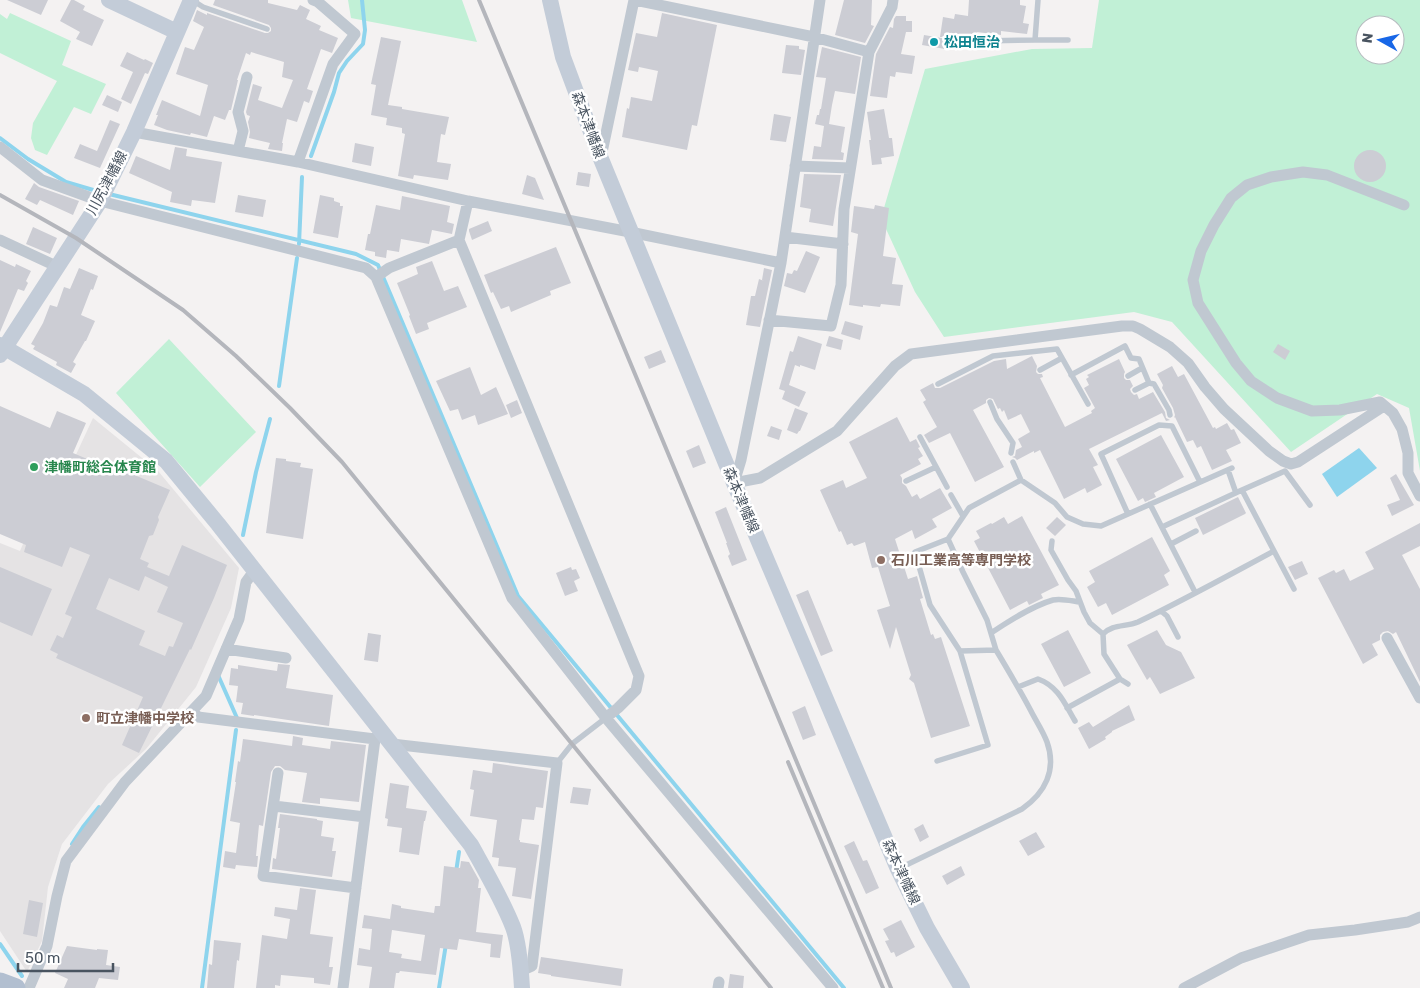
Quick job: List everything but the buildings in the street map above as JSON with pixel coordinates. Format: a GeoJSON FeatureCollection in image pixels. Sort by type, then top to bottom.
{"type":"FeatureCollection","features":[{"type":"Feature","properties":{"kind":"main road"},"geometry":{"type":"LineString","coordinates":[[109,0],[177,32]]}},
{"type":"Feature","properties":{"kind":"main road","name":"川尻津幡線"},"geometry":{"type":"LineString","coordinates":[[2,349],[103,194],[134,132],[192,0]]}},
{"type":"Feature","properties":{"kind":"main road","name":"森本津幡線"},"geometry":{"type":"LineString","coordinates":[[550,0],[563,57],[601,159],[734,483],[898,869],[927,928],[962,988]]}},
{"type":"Feature","properties":{"kind":"main road"},"geometry":{"type":"LineString","coordinates":[[2,349],[84,394],[166,461],[218,524],[378,735],[392,744],[471,845],[514,928],[522,988]]}},
{"type":"Feature","properties":{"kind":"main road"},"geometry":{"type":"LineString","coordinates":[[0,982],[16,988]]}},
{"type":"Feature","properties":{"kind":"street"},"geometry":{"type":"LineString","coordinates":[[298,162],[333,64],[355,34],[318,2],[313,0]]}},
{"type":"Feature","properties":{"kind":"street"},"geometry":{"type":"LineString","coordinates":[[601,159],[635,0],[814,37],[869,52]]}},
{"type":"Feature","properties":{"kind":"street"},"geometry":{"type":"LineString","coordinates":[[820,0],[781,264],[741,460],[734,483],[760,478],[837,431],[895,366],[911,354],[1122,326],[1133,326],[1140,329],[1170,347],[1188,363],[1205,387],[1240,425],[1269,451],[1291,464],[1298,462],[1384,406]]}},
{"type":"Feature","properties":{"kind":"street"},"geometry":{"type":"LineString","coordinates":[[769,320],[831,326],[841,285],[844,209],[869,52],[890,20],[892,0]]}},
{"type":"Feature","properties":{"kind":"street"},"geometry":{"type":"LineString","coordinates":[[238,151],[242,131],[238,112],[247,78]]}},
{"type":"Feature","properties":{"kind":"street"},"geometry":{"type":"LineString","coordinates":[[134,132],[298,162],[468,201],[630,232],[781,264]]}},
{"type":"Feature","properties":{"kind":"street"},"geometry":{"type":"LineString","coordinates":[[0,147],[42,180],[103,194],[366,268],[377,276],[512,598],[607,717],[833,988]]}},
{"type":"Feature","properties":{"kind":"street"},"geometry":{"type":"LineString","coordinates":[[795,166],[850,168]]}},
{"type":"Feature","properties":{"kind":"street"},"geometry":{"type":"LineString","coordinates":[[1404,205],[1327,175],[1303,172],[1247,185],[1232,198],[1214,225],[1201,251],[1193,280],[1198,303],[1236,363],[1251,381],[1277,398],[1312,411],[1340,410],[1380,402],[1394,413],[1402,429],[1408,453],[1408,473],[1420,496]]}},
{"type":"Feature","properties":{"kind":"street"},"geometry":{"type":"LineString","coordinates":[[468,201],[459,240],[640,676],[636,690],[607,717]]}},
{"type":"Feature","properties":{"kind":"street"},"geometry":{"type":"LineString","coordinates":[[785,237],[843,244]]}},
{"type":"Feature","properties":{"kind":"street"},"geometry":{"type":"LineString","coordinates":[[0,240],[56,266]]}},
{"type":"Feature","properties":{"kind":"street"},"geometry":{"type":"LineString","coordinates":[[377,276],[389,268],[459,240]]}},
{"type":"Feature","properties":{"kind":"street"},"geometry":{"type":"LineString","coordinates":[[29,988],[47,946],[66,861],[125,782],[206,696],[239,619],[246,582],[254,571]]}},
{"type":"Feature","properties":{"kind":"street"},"geometry":{"type":"LineString","coordinates":[[1387,638],[1420,698]]}},
{"type":"Feature","properties":{"kind":"street"},"geometry":{"type":"LineString","coordinates":[[226,649],[286,658]]}},
{"type":"Feature","properties":{"kind":"street"},"geometry":{"type":"LineString","coordinates":[[192,711],[198,716],[378,735],[365,817],[343,988]]}},
{"type":"Feature","properties":{"kind":"street"},"geometry":{"type":"LineString","coordinates":[[392,744],[557,763],[532,966],[521,971]]}},
{"type":"Feature","properties":{"kind":"street"},"geometry":{"type":"LineString","coordinates":[[278,773],[264,876],[356,888]]}},
{"type":"Feature","properties":{"kind":"street"},"geometry":{"type":"LineString","coordinates":[[274,806],[365,817]]}},
{"type":"Feature","properties":{"kind":"street"},"geometry":{"type":"LineString","coordinates":[[1184,988],[1241,958],[1309,934],[1355,930],[1408,922],[1420,917]]}},
{"type":"Feature","properties":{"kind":"lane"},"geometry":{"type":"LineString","coordinates":[[192,0],[204,7],[267,29]]}},
{"type":"Feature","properties":{"kind":"lane"},"geometry":{"type":"LineString","coordinates":[[1035,40],[1038,0]]}},
{"type":"Feature","properties":{"kind":"lane"},"geometry":{"type":"LineString","coordinates":[[981,41],[1068,40]]}},
{"type":"Feature","properties":{"kind":"lane"},"geometry":{"type":"LineString","coordinates":[[1071,375],[1125,346],[1131,358],[1139,359],[1149,383]]}},
{"type":"Feature","properties":{"kind":"lane"},"geometry":{"type":"LineString","coordinates":[[938,384],[993,356],[1057,349],[1088,404]]}},
{"type":"Feature","properties":{"kind":"lane"},"geometry":{"type":"LineString","coordinates":[[1040,370],[1062,358]]}},
{"type":"Feature","properties":{"kind":"lane"},"geometry":{"type":"LineString","coordinates":[[1128,376],[1142,368]]}},
{"type":"Feature","properties":{"kind":"lane"},"geometry":{"type":"LineString","coordinates":[[1135,390],[1149,383],[1154,384],[1169,410],[1172,426],[1200,482]]}},
{"type":"Feature","properties":{"kind":"lane"},"geometry":{"type":"LineString","coordinates":[[990,402],[997,419],[1012,443],[1011,453]]}},
{"type":"Feature","properties":{"kind":"lane"},"geometry":{"type":"LineString","coordinates":[[1128,514],[1101,454],[1159,425],[1172,426]]}},
{"type":"Feature","properties":{"kind":"lane"},"geometry":{"type":"LineString","coordinates":[[920,438],[947,487]]}},
{"type":"Feature","properties":{"kind":"lane"},"geometry":{"type":"LineString","coordinates":[[1013,462],[1021,480],[1055,503],[1067,518],[1084,524],[1101,526],[1230,469],[1239,491],[1294,589]]}},
{"type":"Feature","properties":{"kind":"lane"},"geometry":{"type":"LineString","coordinates":[[906,481],[936,467]]}},
{"type":"Feature","properties":{"kind":"lane"},"geometry":{"type":"LineString","coordinates":[[1162,527],[1285,471],[1310,504]]}},
{"type":"Feature","properties":{"kind":"lane"},"geometry":{"type":"LineString","coordinates":[[937,762],[988,745],[960,651],[930,605],[915,552],[948,539],[969,508],[1021,480]]}},
{"type":"Feature","properties":{"kind":"lane"},"geometry":{"type":"LineString","coordinates":[[952,495],[963,516]]}},
{"type":"Feature","properties":{"kind":"lane"},"geometry":{"type":"LineString","coordinates":[[1150,504],[1195,592]]}},
{"type":"Feature","properties":{"kind":"lane"},"geometry":{"type":"LineString","coordinates":[[1170,544],[1196,531]]}},
{"type":"Feature","properties":{"kind":"lane"},"geometry":{"type":"LineString","coordinates":[[898,869],[1022,809],[1040,793],[1046,784],[1050,771],[1050,754],[1047,741],[996,650],[987,620],[948,539]]}},
{"type":"Feature","properties":{"kind":"lane"},"geometry":{"type":"LineString","coordinates":[[1052,541],[1051,550],[1076,591],[1090,623],[1103,634],[1104,654],[1120,679],[1128,684]]}},
{"type":"Feature","properties":{"kind":"lane"},"geometry":{"type":"LineString","coordinates":[[1103,634],[1108,629],[1135,623],[1161,611],[1274,551]]}},
{"type":"Feature","properties":{"kind":"lane"},"geometry":{"type":"LineString","coordinates":[[991,633],[1030,610],[1055,600],[1080,602]]}},
{"type":"Feature","properties":{"kind":"lane"},"geometry":{"type":"LineString","coordinates":[[1161,611],[1167,616],[1178,637]]}},
{"type":"Feature","properties":{"kind":"lane"},"geometry":{"type":"LineString","coordinates":[[960,651],[996,650]]}},
{"type":"Feature","properties":{"kind":"lane"},"geometry":{"type":"LineString","coordinates":[[1018,687],[1038,679],[1044,681],[1056,689],[1075,721]]}},
{"type":"Feature","properties":{"kind":"lane"},"geometry":{"type":"LineString","coordinates":[[1067,708],[1120,679]]}},
{"type":"Feature","properties":{"kind":"lane"},"geometry":{"type":"LineString","coordinates":[[557,763],[572,744],[607,717]]}},
{"type":"Feature","properties":{"kind":"shaded area","name":"町立津幡中学校"},"geometry":{"type":"Polygon","coordinates":[[[93,418],[158,471],[239,568],[231,608],[196,687],[146,749],[108,784],[62,844],[48,887],[42,941],[27,972],[0,931],[0,543],[20,551],[38,509],[49,513],[93,418]]]}},
{"type":"Feature","properties":{"kind":"green space"},"geometry":{"type":"Polygon","coordinates":[[[348,0],[462,0],[477,42],[351,18],[348,0]]]}},
{"type":"Feature","properties":{"kind":"green space"},"geometry":{"type":"Polygon","coordinates":[[[1099,0],[1420,0],[1420,471],[1409,408],[1377,394],[1291,452],[1172,322],[1134,312],[944,337],[915,292],[881,218],[925,69],[1032,49],[1092,48],[1099,0]]]}},
{"type":"Feature","properties":{"kind":"green space"},"geometry":{"type":"Polygon","coordinates":[[[10,13],[71,41],[62,65],[106,84],[91,114],[74,107],[47,155],[35,150],[31,138],[33,123],[57,81],[0,53],[0,14],[7,19],[10,13]]]}},
{"type":"Feature","properties":{"kind":"green space"},"geometry":{"type":"Polygon","coordinates":[[[169,339],[256,432],[200,487],[116,393],[169,339]]]}},
{"type":"Feature","properties":{"kind":"water"},"geometry":{"type":"Polygon","coordinates":[[[1359,448],[1377,468],[1337,497],[1322,474],[1359,448]]]}},
{"type":"Feature","properties":{"kind":"waterway"},"geometry":{"type":"LineString","coordinates":[[311,156],[339,73],[363,44],[365,30],[362,0]]}},
{"type":"Feature","properties":{"kind":"waterway"},"geometry":{"type":"LineString","coordinates":[[0,138],[28,159],[66,182],[100,192]]}},
{"type":"Feature","properties":{"kind":"waterway"},"geometry":{"type":"LineString","coordinates":[[299,244],[302,177]]}},
{"type":"Feature","properties":{"kind":"waterway"},"geometry":{"type":"LineString","coordinates":[[109,194],[356,254],[378,265],[518,596],[844,988]]}},
{"type":"Feature","properties":{"kind":"waterway"},"geometry":{"type":"LineString","coordinates":[[279,386],[297,258]]}},
{"type":"Feature","properties":{"kind":"waterway"},"geometry":{"type":"LineString","coordinates":[[243,535],[256,472],[270,419]]}},
{"type":"Feature","properties":{"kind":"waterway"},"geometry":{"type":"LineString","coordinates":[[218,675],[237,718]]}},
{"type":"Feature","properties":{"kind":"waterway"},"geometry":{"type":"LineString","coordinates":[[202,988],[236,730]]}},
{"type":"Feature","properties":{"kind":"waterway"},"geometry":{"type":"LineString","coordinates":[[72,844],[99,807]]}},
{"type":"Feature","properties":{"kind":"waterway"},"geometry":{"type":"LineString","coordinates":[[456,872],[459,852]]}},
{"type":"Feature","properties":{"kind":"waterway"},"geometry":{"type":"LineString","coordinates":[[0,944],[22,976]]}},
{"type":"Feature","properties":{"kind":"waterway"},"geometry":{"type":"LineString","coordinates":[[439,988],[446,944]]}},
{"type":"Feature","properties":{"kind":"railway"},"geometry":{"type":"LineString","coordinates":[[479,0],[891,988]]}},
{"type":"Feature","properties":{"kind":"railway"},"geometry":{"type":"LineString","coordinates":[[0,195],[76,238],[183,310],[236,356],[290,408],[342,462],[771,988]]}},
{"type":"Feature","properties":{"kind":"railway"},"geometry":{"type":"LineString","coordinates":[[788,762],[883,988]]}},
{"type":"Feature","properties":{"kind":"place","name":"松田恒治"},"geometry":{"type":"Point","coordinates":[934,42]}},
{"type":"Feature","properties":{"kind":"place","name":"津幡町総合体育館"},"geometry":{"type":"Point","coordinates":[34,467]}},
{"type":"Feature","properties":{"kind":"place","name":"石川工業高等専門学校"},"geometry":{"type":"Point","coordinates":[881,560]}},
{"type":"Feature","properties":{"kind":"place","name":"町立津幡中学校"},"geometry":{"type":"Point","coordinates":[86,718]}}]}
